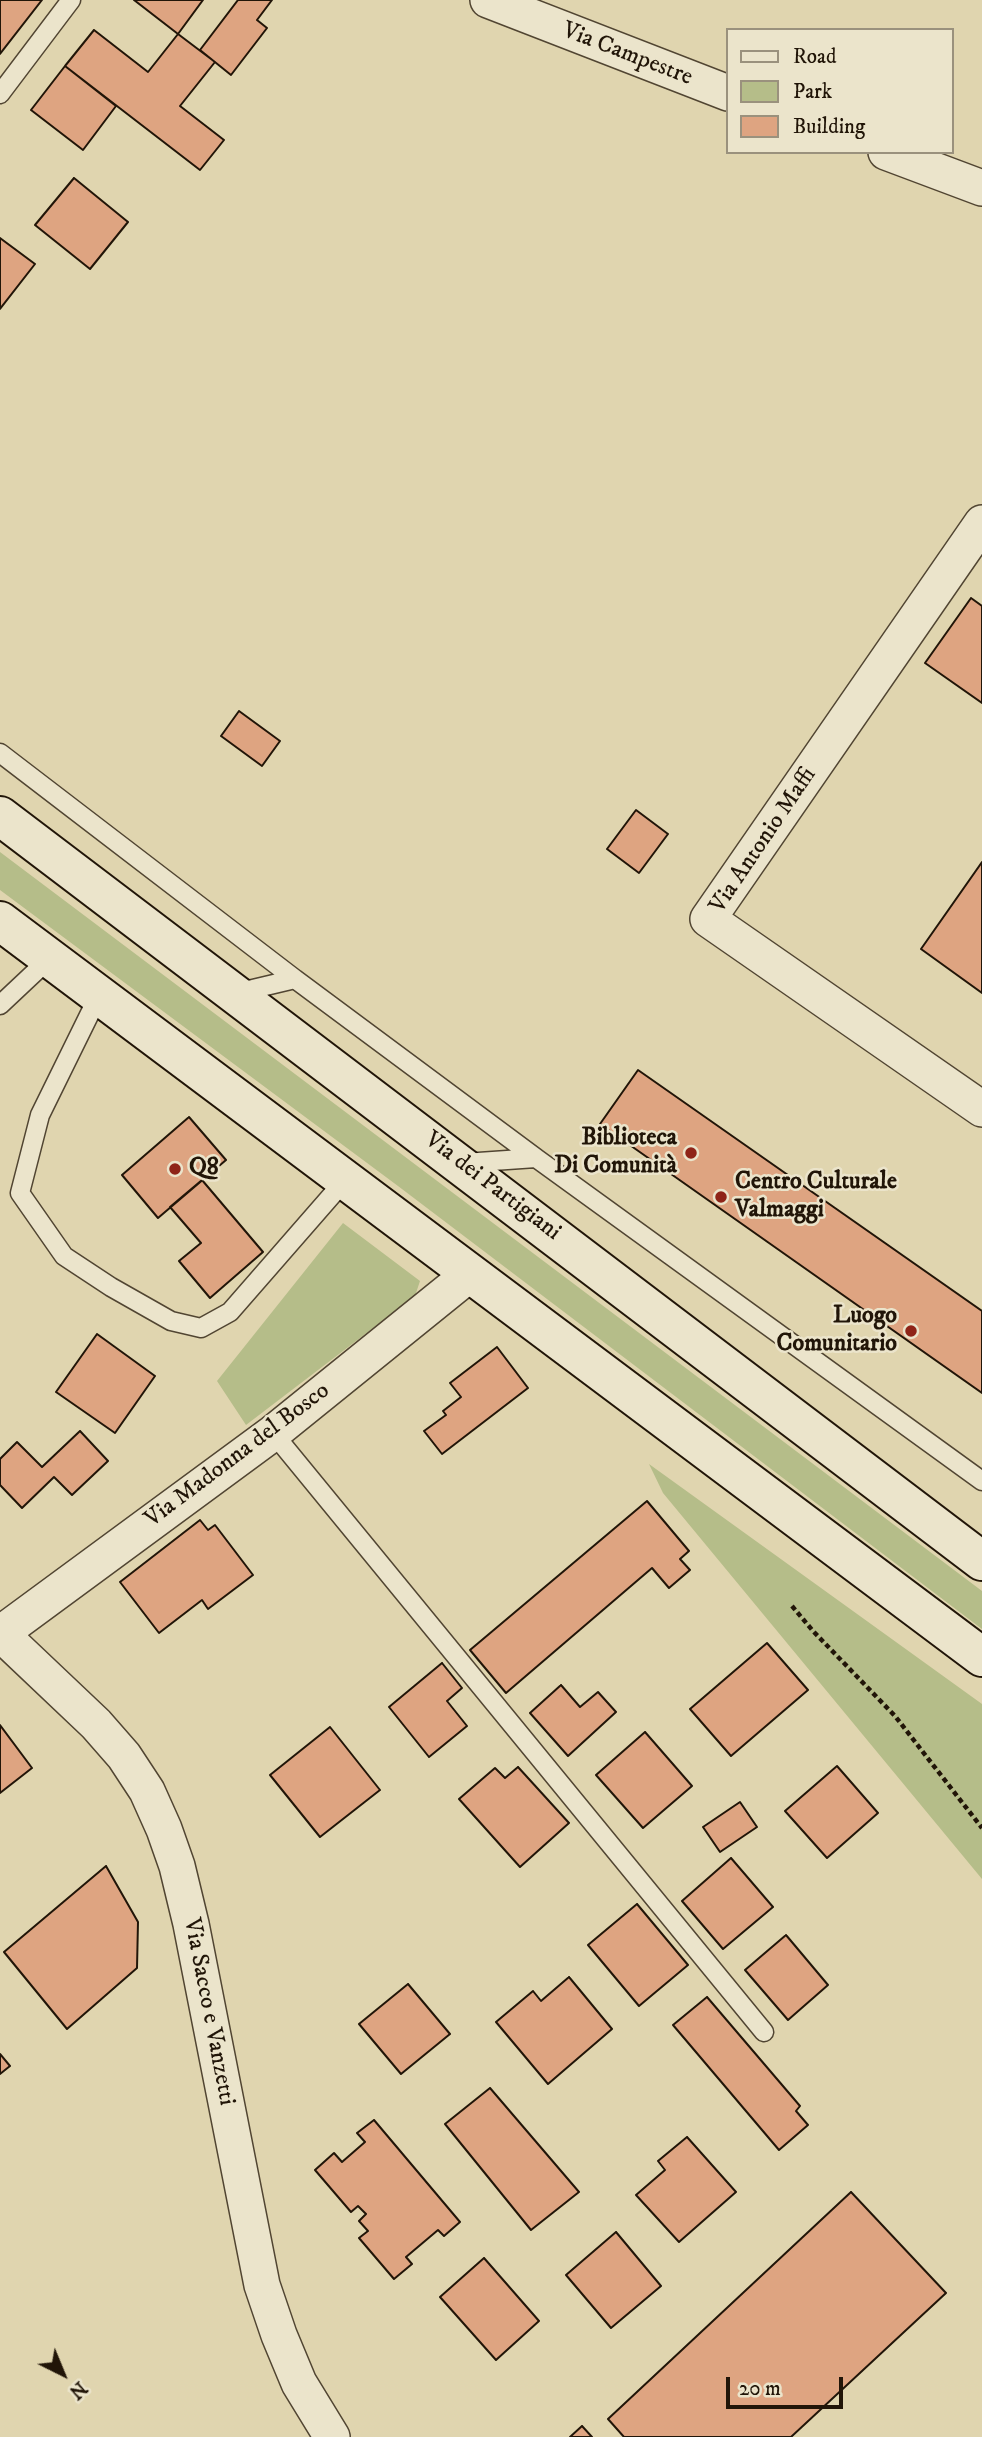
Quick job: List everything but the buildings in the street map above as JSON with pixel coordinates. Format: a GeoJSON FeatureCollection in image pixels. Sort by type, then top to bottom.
{"type":"FeatureCollection","features":[{"type":"Feature","properties":{"kind":"street","name":"Via Campestre"},"geometry":{"type":"LineString","coordinates":[[488,0],[726,92]]}},
{"type":"Feature","properties":{"kind":"street"},"geometry":{"type":"LineString","coordinates":[[891,154],[982,188]]}},
{"type":"Feature","properties":{"kind":"street","name":"Via Antonio Maffi"},"geometry":{"type":"LineString","coordinates":[[982,523],[708,919],[982,1108]]}},
{"type":"Feature","properties":{"kind":"street","name":"Via dei Partigiani"},"geometry":{"type":"LineString","coordinates":[[0,816],[982,1560]]}},
{"type":"Feature","properties":{"kind":"street"},"geometry":{"type":"LineString","coordinates":[[0,921],[982,1657]]}},
{"type":"Feature","properties":{"kind":"street","name":"Via Madonna del Bosco"},"geometry":{"type":"LineString","coordinates":[[0,1633],[273,1433],[471,1273]]}},
{"type":"Feature","properties":{"kind":"street","name":"Via Sacco e Vanzetti"},"geometry":{"type":"LineString","coordinates":[[0,1633],[96,1724],[124,1756],[147,1791],[164,1829],[177,1866],[191,1924],[262,2285],[299,2383],[332,2437]]}},
{"type":"Feature","properties":{"kind":"lane"},"geometry":{"type":"LineString","coordinates":[[0,94],[71,0]]}},
{"type":"Feature","properties":{"kind":"lane"},"geometry":{"type":"LineString","coordinates":[[0,753],[295,979],[982,1481]]}},
{"type":"Feature","properties":{"kind":"lane"},"geometry":{"type":"LineString","coordinates":[[0,1005],[50,958]]}},
{"type":"Feature","properties":{"kind":"lane"},"geometry":{"type":"LineString","coordinates":[[235,994],[295,979]]}},
{"type":"Feature","properties":{"kind":"lane"},"geometry":{"type":"LineString","coordinates":[[99,995],[40,1115],[20,1193],[64,1256],[171,1321],[201,1328],[230,1312],[346,1179]]}},
{"type":"Feature","properties":{"kind":"lane"},"geometry":{"type":"LineString","coordinates":[[460,1163],[536,1157]]}},
{"type":"Feature","properties":{"kind":"lane"},"geometry":{"type":"LineString","coordinates":[[273,1433],[764,2032]]}},
{"type":"Feature","properties":{"kind":"path"},"geometry":{"type":"LineString","coordinates":[[792,1606],[895,1716],[982,1828]]}},
{"type":"Feature","properties":{"kind":"green space"},"geometry":{"type":"Polygon","coordinates":[[[0,852],[982,1591],[982,1629],[398,1186],[0,890],[0,852]]]}},
{"type":"Feature","properties":{"kind":"green space"},"geometry":{"type":"Polygon","coordinates":[[[343,1223],[420,1281],[415,1296],[246,1425],[217,1381],[343,1223]]]}},
{"type":"Feature","properties":{"kind":"green space"},"geometry":{"type":"Polygon","coordinates":[[[649,1464],[982,1704],[982,1879],[663,1493],[649,1464]]]}},
{"type":"Feature","properties":{"kind":"place","name":"Biblioteca Di Comunità"},"geometry":{"type":"Point","coordinates":[691,1153]}},
{"type":"Feature","properties":{"kind":"place","name":"Q8"},"geometry":{"type":"Point","coordinates":[175,1169]}},
{"type":"Feature","properties":{"kind":"place","name":"Centro Culturale Valmaggi"},"geometry":{"type":"Point","coordinates":[721,1197]}},
{"type":"Feature","properties":{"kind":"place","name":"Luogo Comunitario"},"geometry":{"type":"Point","coordinates":[911,1331]}}]}
